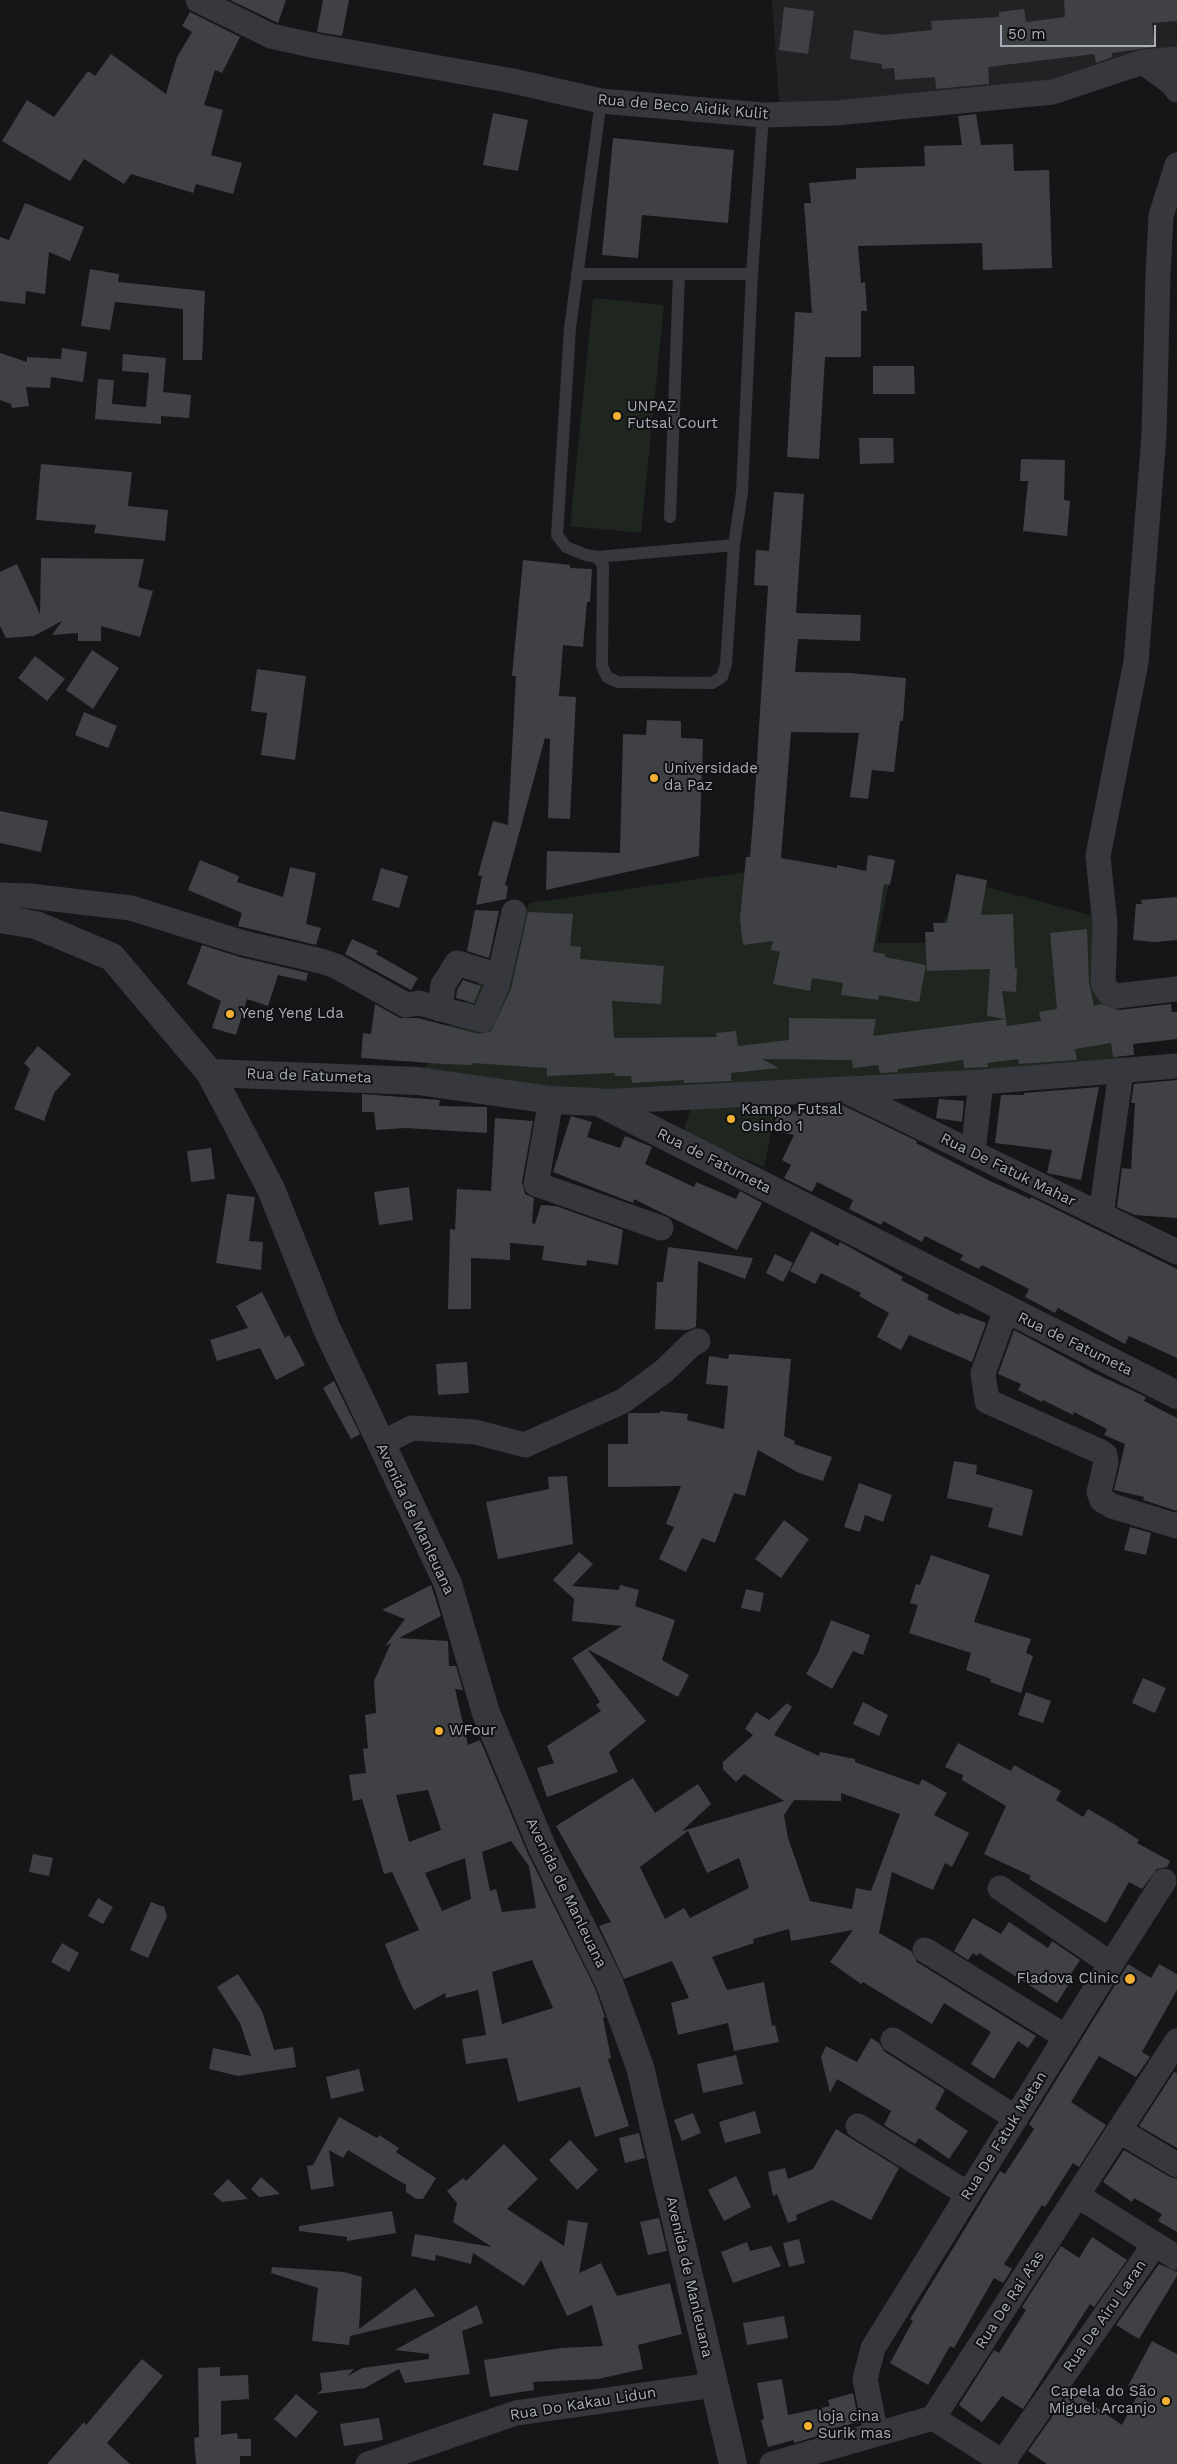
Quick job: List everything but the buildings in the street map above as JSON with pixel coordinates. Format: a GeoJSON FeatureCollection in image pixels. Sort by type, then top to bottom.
{"type":"FeatureCollection","features":[{"type":"Feature","properties":{"kind":"street","name":"Rua de Beco Aidik Kulit"},"geometry":{"type":"LineString","coordinates":[[198,0],[271,36],[404,63],[512,81],[601,101],[764,115],[836,113],[1054,92],[1144,62],[1177,59]]}},
{"type":"Feature","properties":{"kind":"street"},"geometry":{"type":"LineString","coordinates":[[1144,62],[1173,84],[1177,90]]}},
{"type":"Feature","properties":{"kind":"street"},"geometry":{"type":"LineString","coordinates":[[1177,165],[1161,216],[1154,435],[1136,662],[1098,856],[1105,924],[1104,982],[1109,993],[1117,996],[1177,989]]}},
{"type":"Feature","properties":{"kind":"street"},"geometry":{"type":"LineString","coordinates":[[0,896],[30,896],[131,908],[243,942],[336,966],[406,1005],[419,1003],[482,1020],[499,976],[514,912]]}},
{"type":"Feature","properties":{"kind":"street","name":"Avenida de Manleuana"},"geometry":{"type":"LineString","coordinates":[[0,919],[36,925],[112,957],[210,1073],[271,1189],[326,1327],[448,1584],[486,1714],[542,1847],[609,1982],[640,2067],[733,2464]]}},
{"type":"Feature","properties":{"kind":"street"},"geometry":{"type":"LineString","coordinates":[[440,1009],[443,985],[457,963],[499,976]]}},
{"type":"Feature","properties":{"kind":"street","name":"Rua De Fatuk Mahar"},"geometry":{"type":"LineString","coordinates":[[598,1102],[981,1082],[1177,1066]]}},
{"type":"Feature","properties":{"kind":"street"},"geometry":{"type":"LineString","coordinates":[[1101,1216],[1121,1071]]}},
{"type":"Feature","properties":{"kind":"street","name":"Rua de Fatumeta"},"geometry":{"type":"LineString","coordinates":[[210,1073],[418,1081],[551,1100],[598,1102],[1177,1395]]}},
{"type":"Feature","properties":{"kind":"street"},"geometry":{"type":"LineString","coordinates":[[973,1152],[981,1082]]}},
{"type":"Feature","properties":{"kind":"street","name":"Rua De Fatuk Mahar"},"geometry":{"type":"LineString","coordinates":[[839,1088],[1177,1252]]}},
{"type":"Feature","properties":{"kind":"street"},"geometry":{"type":"LineString","coordinates":[[551,1100],[536,1184],[661,1228]]}},
{"type":"Feature","properties":{"kind":"street"},"geometry":{"type":"LineString","coordinates":[[1006,1310],[983,1373],[983,1388],[987,1401],[1101,1452],[1105,1455],[1106,1462],[1099,1492],[1102,1500],[1112,1506],[1177,1526]]}},
{"type":"Feature","properties":{"kind":"street"},"geometry":{"type":"LineString","coordinates":[[380,1444],[412,1428],[475,1432],[525,1445],[623,1401],[664,1372],[692,1344],[698,1341]]}},
{"type":"Feature","properties":{"kind":"street","name":"Rua De Fatuk Metan"},"geometry":{"type":"LineString","coordinates":[[876,2434],[866,2380],[873,2348],[1164,1881]]}},
{"type":"Feature","properties":{"kind":"street"},"geometry":{"type":"LineString","coordinates":[[1000,1888],[1111,1964]]}},
{"type":"Feature","properties":{"kind":"street"},"geometry":{"type":"LineString","coordinates":[[925,1950],[1066,2037]]}},
{"type":"Feature","properties":{"kind":"street"},"geometry":{"type":"LineString","coordinates":[[893,2040],[1016,2118]]}},
{"type":"Feature","properties":{"kind":"street","name":"Rua De Rai A’as"},"geometry":{"type":"LineString","coordinates":[[933,2418],[1120,2131],[1170,2068],[1177,2041]]}},
{"type":"Feature","properties":{"kind":"street"},"geometry":{"type":"LineString","coordinates":[[858,2126],[968,2194]]}},
{"type":"Feature","properties":{"kind":"street"},"geometry":{"type":"LineString","coordinates":[[1120,2131],[1177,2165]]}},
{"type":"Feature","properties":{"kind":"street"},"geometry":{"type":"LineString","coordinates":[[1078,2196],[1177,2258]]}},
{"type":"Feature","properties":{"kind":"street","name":"Rua De Airu Laran"},"geometry":{"type":"LineString","coordinates":[[1005,2463],[1155,2244]]}},
{"type":"Feature","properties":{"kind":"street","name":"Rua Do Kakau Lidun"},"geometry":{"type":"LineString","coordinates":[[368,2464],[516,2413],[714,2385]]}},
{"type":"Feature","properties":{"kind":"street"},"geometry":{"type":"LineString","coordinates":[[772,2464],[933,2418],[1005,2463]]}},
{"type":"Feature","properties":{"kind":"lane"},"geometry":{"type":"LineString","coordinates":[[601,101],[570,328],[557,535],[566,547],[597,557],[734,545]]}},
{"type":"Feature","properties":{"kind":"lane"},"geometry":{"type":"LineString","coordinates":[[597,557],[603,565],[602,666],[607,677],[618,682],[712,683],[722,677],[726,664],[734,545],[742,492],[752,274],[764,115]]}},
{"type":"Feature","properties":{"kind":"lane"},"geometry":{"type":"LineString","coordinates":[[577,274],[752,274]]}},
{"type":"Feature","properties":{"kind":"lane"},"geometry":{"type":"LineString","coordinates":[[670,517],[679,274]]}},
{"type":"Feature","properties":{"kind":"shaded area"},"geometry":{"type":"Polygon","coordinates":[[[772,0],[1177,0],[1177,60],[1104,77],[780,117],[772,0]]]}},
{"type":"Feature","properties":{"kind":"shaded area","name":"UNPAZ Futsal Court"},"geometry":{"type":"Polygon","coordinates":[[[593,298],[664,305],[641,533],[570,526],[593,298]]]}},
{"type":"Feature","properties":{"kind":"shaded area"},"geometry":{"type":"Polygon","coordinates":[[[796,865],[890,877],[877,943],[932,943],[965,881],[1097,917],[1107,992],[1121,1071],[598,1102],[418,1081],[450,1025],[530,903],[796,865]]]}},
{"type":"Feature","properties":{"kind":"shaded area","name":"Kampo Futsal Osindo 1"},"geometry":{"type":"Polygon","coordinates":[[[694,1099],[777,1105],[764,1167],[682,1134],[694,1099]]]}},
{"type":"Feature","properties":{"kind":"place","name":"UNPAZ Futsal Court"},"geometry":{"type":"Point","coordinates":[617,416]}},
{"type":"Feature","properties":{"kind":"place","name":"Universidade da Paz"},"geometry":{"type":"Point","coordinates":[654,778]}},
{"type":"Feature","properties":{"kind":"place","name":"Yeng Yeng Lda"},"geometry":{"type":"Point","coordinates":[230,1014]}},
{"type":"Feature","properties":{"kind":"place","name":"Kampo Futsal Osindo 1"},"geometry":{"type":"Point","coordinates":[731,1119]}},
{"type":"Feature","properties":{"kind":"place","name":"WFour"},"geometry":{"type":"Point","coordinates":[439,1731]}},
{"type":"Feature","properties":{"kind":"place","name":"Fladova Clinic"},"geometry":{"type":"Point","coordinates":[1130,1979]}},
{"type":"Feature","properties":{"kind":"place","name":"Capela do São Miguel Arcanjo"},"geometry":{"type":"Point","coordinates":[1166,2401]}},
{"type":"Feature","properties":{"kind":"place","name":"loja cina Surik mas"},"geometry":{"type":"Point","coordinates":[808,2426]}}]}
